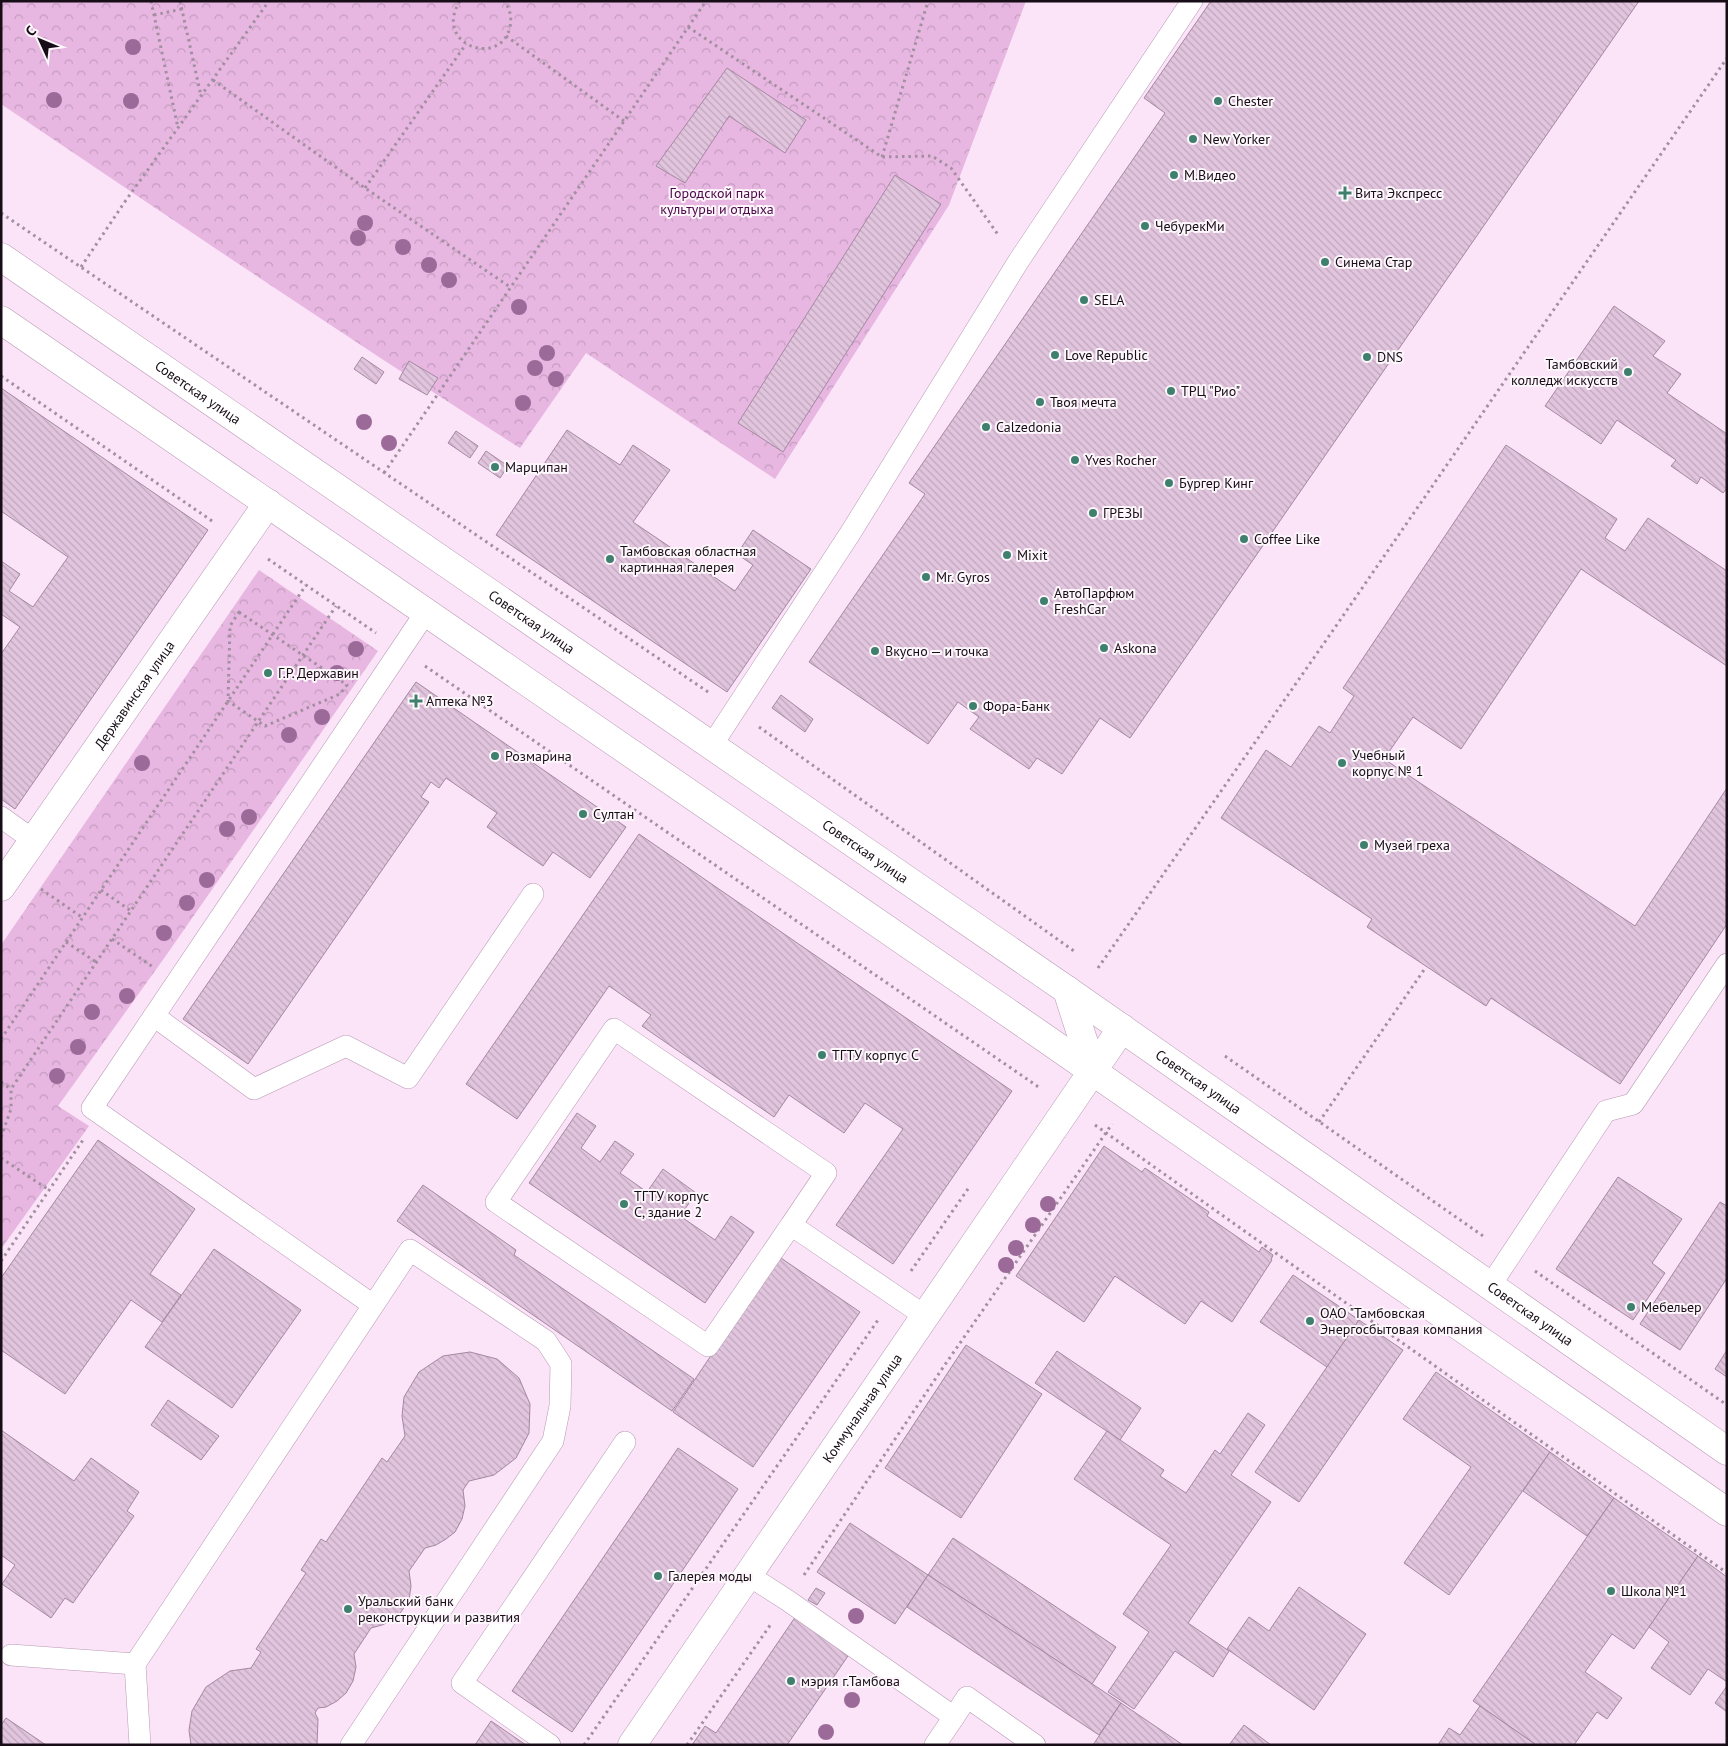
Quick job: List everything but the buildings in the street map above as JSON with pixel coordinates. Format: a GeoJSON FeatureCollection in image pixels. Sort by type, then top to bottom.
{"type":"FeatureCollection","features":[{"type":"Feature","properties":{"kind":"main road","name":"Советская улица"},"geometry":{"type":"LineString","coordinates":[[1,257],[1122,1028],[1727,1451]]}},
{"type":"Feature","properties":{"kind":"main road"},"geometry":{"type":"LineString","coordinates":[[1,320],[1093,1072],[1727,1512]]}},
{"type":"Feature","properties":{"kind":"main road","name":"Державинская улица"},"geometry":{"type":"LineString","coordinates":[[1,887],[268,503]]}},
{"type":"Feature","properties":{"kind":"main road"},"geometry":{"type":"LineString","coordinates":[[1067,990],[1093,1072]]}},
{"type":"Feature","properties":{"kind":"main road","name":"Коммунальная улица"},"geometry":{"type":"LineString","coordinates":[[632,1745],[1122,1028]]}},
{"type":"Feature","properties":{"kind":"lane"},"geometry":{"type":"LineString","coordinates":[[712,745],[851,532],[1018,262],[1192,1]]}},
{"type":"Feature","properties":{"kind":"lane"},"geometry":{"type":"LineString","coordinates":[[373,1306],[92,1108],[426,612]]}},
{"type":"Feature","properties":{"kind":"lane"},"geometry":{"type":"LineString","coordinates":[[1,817],[33,840]]}},
{"type":"Feature","properties":{"kind":"lane"},"geometry":{"type":"LineString","coordinates":[[154,1016],[254,1089],[346,1046],[408,1078],[533,894]]}},
{"type":"Feature","properties":{"kind":"lane"},"geometry":{"type":"LineString","coordinates":[[1490,1286],[1606,1111],[1633,1104],[1727,964]]}},
{"type":"Feature","properties":{"kind":"lane"},"geometry":{"type":"LineString","coordinates":[[614,1029],[826,1173],[791,1225],[708,1346],[496,1202],[614,1029]]}},
{"type":"Feature","properties":{"kind":"lane"},"geometry":{"type":"LineString","coordinates":[[791,1225],[925,1316]]}},
{"type":"Feature","properties":{"kind":"lane"},"geometry":{"type":"LineString","coordinates":[[140,1745],[135,1664],[410,1250],[546,1341],[561,1364],[560,1406],[553,1441],[351,1745]]}},
{"type":"Feature","properties":{"kind":"lane"},"geometry":{"type":"LineString","coordinates":[[550,1745],[462,1683],[625,1442]]}},
{"type":"Feature","properties":{"kind":"lane"},"geometry":{"type":"LineString","coordinates":[[748,1575],[787,1600],[954,1717]]}},
{"type":"Feature","properties":{"kind":"lane"},"geometry":{"type":"LineString","coordinates":[[5,1658],[135,1664]]}},
{"type":"Feature","properties":{"kind":"lane"},"geometry":{"type":"LineString","coordinates":[[935,1745],[967,1697],[1035,1745]]}},
{"type":"Feature","properties":{"kind":"path"},"geometry":{"type":"LineString","coordinates":[[151,1],[178,129]]}},
{"type":"Feature","properties":{"kind":"path"},"geometry":{"type":"LineString","coordinates":[[180,1],[201,97]]}},
{"type":"Feature","properties":{"kind":"path"},"geometry":{"type":"LineString","coordinates":[[81,266],[269,1]]}},
{"type":"Feature","properties":{"kind":"path"},"geometry":{"type":"LineString","coordinates":[[460,1],[455,9],[454,26],[459,37],[466,44],[478,49],[499,44],[506,36],[511,24],[511,18],[510,11],[504,1]]}},
{"type":"Feature","properties":{"kind":"path"},"geometry":{"type":"LineString","coordinates":[[384,473],[706,1]]}},
{"type":"Feature","properties":{"kind":"path"},"geometry":{"type":"LineString","coordinates":[[882,157],[928,1]]}},
{"type":"Feature","properties":{"kind":"path"},"geometry":{"type":"LineString","coordinates":[[154,15],[182,9]]}},
{"type":"Feature","properties":{"kind":"path"},"geometry":{"type":"LineString","coordinates":[[688,27],[882,157],[932,156],[951,168],[1018,262]]}},
{"type":"Feature","properties":{"kind":"path"},"geometry":{"type":"LineString","coordinates":[[506,36],[624,121]]}},
{"type":"Feature","properties":{"kind":"path"},"geometry":{"type":"LineString","coordinates":[[365,188],[466,44]]}},
{"type":"Feature","properties":{"kind":"path"},"geometry":{"type":"LineString","coordinates":[[1098,968],[1727,58]]}},
{"type":"Feature","properties":{"kind":"path"},"geometry":{"type":"LineString","coordinates":[[213,80],[365,188],[510,287]]}},
{"type":"Feature","properties":{"kind":"path"},"geometry":{"type":"LineString","coordinates":[[1,213],[735,710],[1078,954]]}},
{"type":"Feature","properties":{"kind":"path"},"geometry":{"type":"LineString","coordinates":[[1,376],[401,650]]}},
{"type":"Feature","properties":{"kind":"path"},"geometry":{"type":"LineString","coordinates":[[1,1039],[306,585]]}},
{"type":"Feature","properties":{"kind":"path"},"geometry":{"type":"LineString","coordinates":[[1,1138],[11,1109],[11,1089],[336,606]]}},
{"type":"Feature","properties":{"kind":"path"},"geometry":{"type":"LineString","coordinates":[[239,612],[347,685],[340,694],[265,726],[228,701],[230,626],[239,612]]}},
{"type":"Feature","properties":{"kind":"path"},"geometry":{"type":"LineString","coordinates":[[101,890],[131,911]]}},
{"type":"Feature","properties":{"kind":"path"},"geometry":{"type":"LineString","coordinates":[[112,939],[177,983]]}},
{"type":"Feature","properties":{"kind":"path"},"geometry":{"type":"LineString","coordinates":[[66,942],[96,962]]}},
{"type":"Feature","properties":{"kind":"path"},"geometry":{"type":"LineString","coordinates":[[1092,964],[1105,973]]}},
{"type":"Feature","properties":{"kind":"path"},"geometry":{"type":"LineString","coordinates":[[1319,1122],[1426,967]]}},
{"type":"Feature","properties":{"kind":"path"},"geometry":{"type":"LineString","coordinates":[[1221,1054],[1727,1405]]}},
{"type":"Feature","properties":{"kind":"path"},"geometry":{"type":"LineString","coordinates":[[1,1082],[11,1089]]}},
{"type":"Feature","properties":{"kind":"path"},"geometry":{"type":"LineString","coordinates":[[1034,1095],[1039,1087]]}},
{"type":"Feature","properties":{"kind":"path"},"geometry":{"type":"LineString","coordinates":[[1,1262],[101,1114]]}},
{"type":"Feature","properties":{"kind":"path"},"geometry":{"type":"LineString","coordinates":[[688,1745],[942,1369],[1106,1132]]}},
{"type":"Feature","properties":{"kind":"path"},"geometry":{"type":"LineString","coordinates":[[1,1158],[49,1190]]}},
{"type":"Feature","properties":{"kind":"path"},"geometry":{"type":"LineString","coordinates":[[584,1745],[972,1183]]}},
{"type":"Feature","properties":{"kind":"green space","name":"Городской парк культуры и отдыха"},"geometry":{"type":"Polygon","coordinates":[[[1,1],[1026,1],[949,205],[775,479],[586,353],[520,448],[324,321],[1,104],[1,1]]]}},
{"type":"Feature","properties":{"kind":"green space"},"geometry":{"type":"Polygon","coordinates":[[[259,570],[378,651],[165,957],[58,1106],[89,1126],[1,1249],[1,945],[259,570]]]}},
{"type":"Feature","properties":{"kind":"place","name":"Chester"},"geometry":{"type":"Point","coordinates":[1218,101]}},
{"type":"Feature","properties":{"kind":"place","name":"New Yorker"},"geometry":{"type":"Point","coordinates":[1193,139]}},
{"type":"Feature","properties":{"kind":"place","name":"М.Видео"},"geometry":{"type":"Point","coordinates":[1174,175]}},
{"type":"Feature","properties":{"kind":"place","name":"Вита Экспресс"},"geometry":{"type":"Point","coordinates":[1345,193]}},
{"type":"Feature","properties":{"kind":"place","name":"ЧебурекМи"},"geometry":{"type":"Point","coordinates":[1145,226]}},
{"type":"Feature","properties":{"kind":"place","name":"Синема Стар"},"geometry":{"type":"Point","coordinates":[1325,262]}},
{"type":"Feature","properties":{"kind":"place","name":"SELA"},"geometry":{"type":"Point","coordinates":[1084,300]}},
{"type":"Feature","properties":{"kind":"place","name":"Love Republic"},"geometry":{"type":"Point","coordinates":[1055,355]}},
{"type":"Feature","properties":{"kind":"place","name":"DNS"},"geometry":{"type":"Point","coordinates":[1367,357]}},
{"type":"Feature","properties":{"kind":"place","name":"Тамбовский колледж искусств"},"geometry":{"type":"Point","coordinates":[1628,372]}},
{"type":"Feature","properties":{"kind":"place","name":"ТРЦ \"Рио\""},"geometry":{"type":"Point","coordinates":[1171,391]}},
{"type":"Feature","properties":{"kind":"place","name":"Твоя мечта"},"geometry":{"type":"Point","coordinates":[1040,402]}},
{"type":"Feature","properties":{"kind":"place","name":"Calzedonia"},"geometry":{"type":"Point","coordinates":[986,427]}},
{"type":"Feature","properties":{"kind":"place","name":"Yves Rocher"},"geometry":{"type":"Point","coordinates":[1075,460]}},
{"type":"Feature","properties":{"kind":"place","name":"Марципан"},"geometry":{"type":"Point","coordinates":[495,467]}},
{"type":"Feature","properties":{"kind":"place","name":"Бургер Кинг"},"geometry":{"type":"Point","coordinates":[1169,483]}},
{"type":"Feature","properties":{"kind":"place","name":"ГРЕЗЫ"},"geometry":{"type":"Point","coordinates":[1093,513]}},
{"type":"Feature","properties":{"kind":"place","name":"Coffee Like"},"geometry":{"type":"Point","coordinates":[1244,539]}},
{"type":"Feature","properties":{"kind":"place","name":"Mixit"},"geometry":{"type":"Point","coordinates":[1007,555]}},
{"type":"Feature","properties":{"kind":"place","name":"Тамбовская областная картинная галерея"},"geometry":{"type":"Point","coordinates":[610,559]}},
{"type":"Feature","properties":{"kind":"place","name":"Mr. Gyros"},"geometry":{"type":"Point","coordinates":[926,577]}},
{"type":"Feature","properties":{"kind":"place","name":"АвтоПарфюм FreshCar"},"geometry":{"type":"Point","coordinates":[1044,601]}},
{"type":"Feature","properties":{"kind":"place","name":"Askona"},"geometry":{"type":"Point","coordinates":[1104,648]}},
{"type":"Feature","properties":{"kind":"place","name":"Вкусно — и точка"},"geometry":{"type":"Point","coordinates":[875,651]}},
{"type":"Feature","properties":{"kind":"place","name":"Г.Р. Державин"},"geometry":{"type":"Point","coordinates":[268,673]}},
{"type":"Feature","properties":{"kind":"place","name":"Аптека №3"},"geometry":{"type":"Point","coordinates":[416,701]}},
{"type":"Feature","properties":{"kind":"place","name":"Фора-Банк"},"geometry":{"type":"Point","coordinates":[973,706]}},
{"type":"Feature","properties":{"kind":"place","name":"Розмарина"},"geometry":{"type":"Point","coordinates":[495,756]}},
{"type":"Feature","properties":{"kind":"place","name":"Учебный корпус № 1"},"geometry":{"type":"Point","coordinates":[1342,763]}},
{"type":"Feature","properties":{"kind":"place","name":"Султан"},"geometry":{"type":"Point","coordinates":[583,814]}},
{"type":"Feature","properties":{"kind":"place","name":"Музей греха"},"geometry":{"type":"Point","coordinates":[1364,845]}},
{"type":"Feature","properties":{"kind":"place","name":"ТГТУ корпус С"},"geometry":{"type":"Point","coordinates":[822,1055]}},
{"type":"Feature","properties":{"kind":"place","name":"ТГТУ корпус С, здание 2"},"geometry":{"type":"Point","coordinates":[624,1204]}},
{"type":"Feature","properties":{"kind":"place","name":"Мебельер"},"geometry":{"type":"Point","coordinates":[1631,1307]}},
{"type":"Feature","properties":{"kind":"place","name":"ОАО \"Тамбовская Энергосбытовая компания"},"geometry":{"type":"Point","coordinates":[1310,1321]}},
{"type":"Feature","properties":{"kind":"place","name":"Галерея моды"},"geometry":{"type":"Point","coordinates":[658,1576]}},
{"type":"Feature","properties":{"kind":"place","name":"Школа №1"},"geometry":{"type":"Point","coordinates":[1611,1591]}},
{"type":"Feature","properties":{"kind":"place","name":"Уральский банк реконструкции и развития"},"geometry":{"type":"Point","coordinates":[348,1609]}},
{"type":"Feature","properties":{"kind":"place","name":"мэрия г.Тамбова"},"geometry":{"type":"Point","coordinates":[791,1681]}}]}
